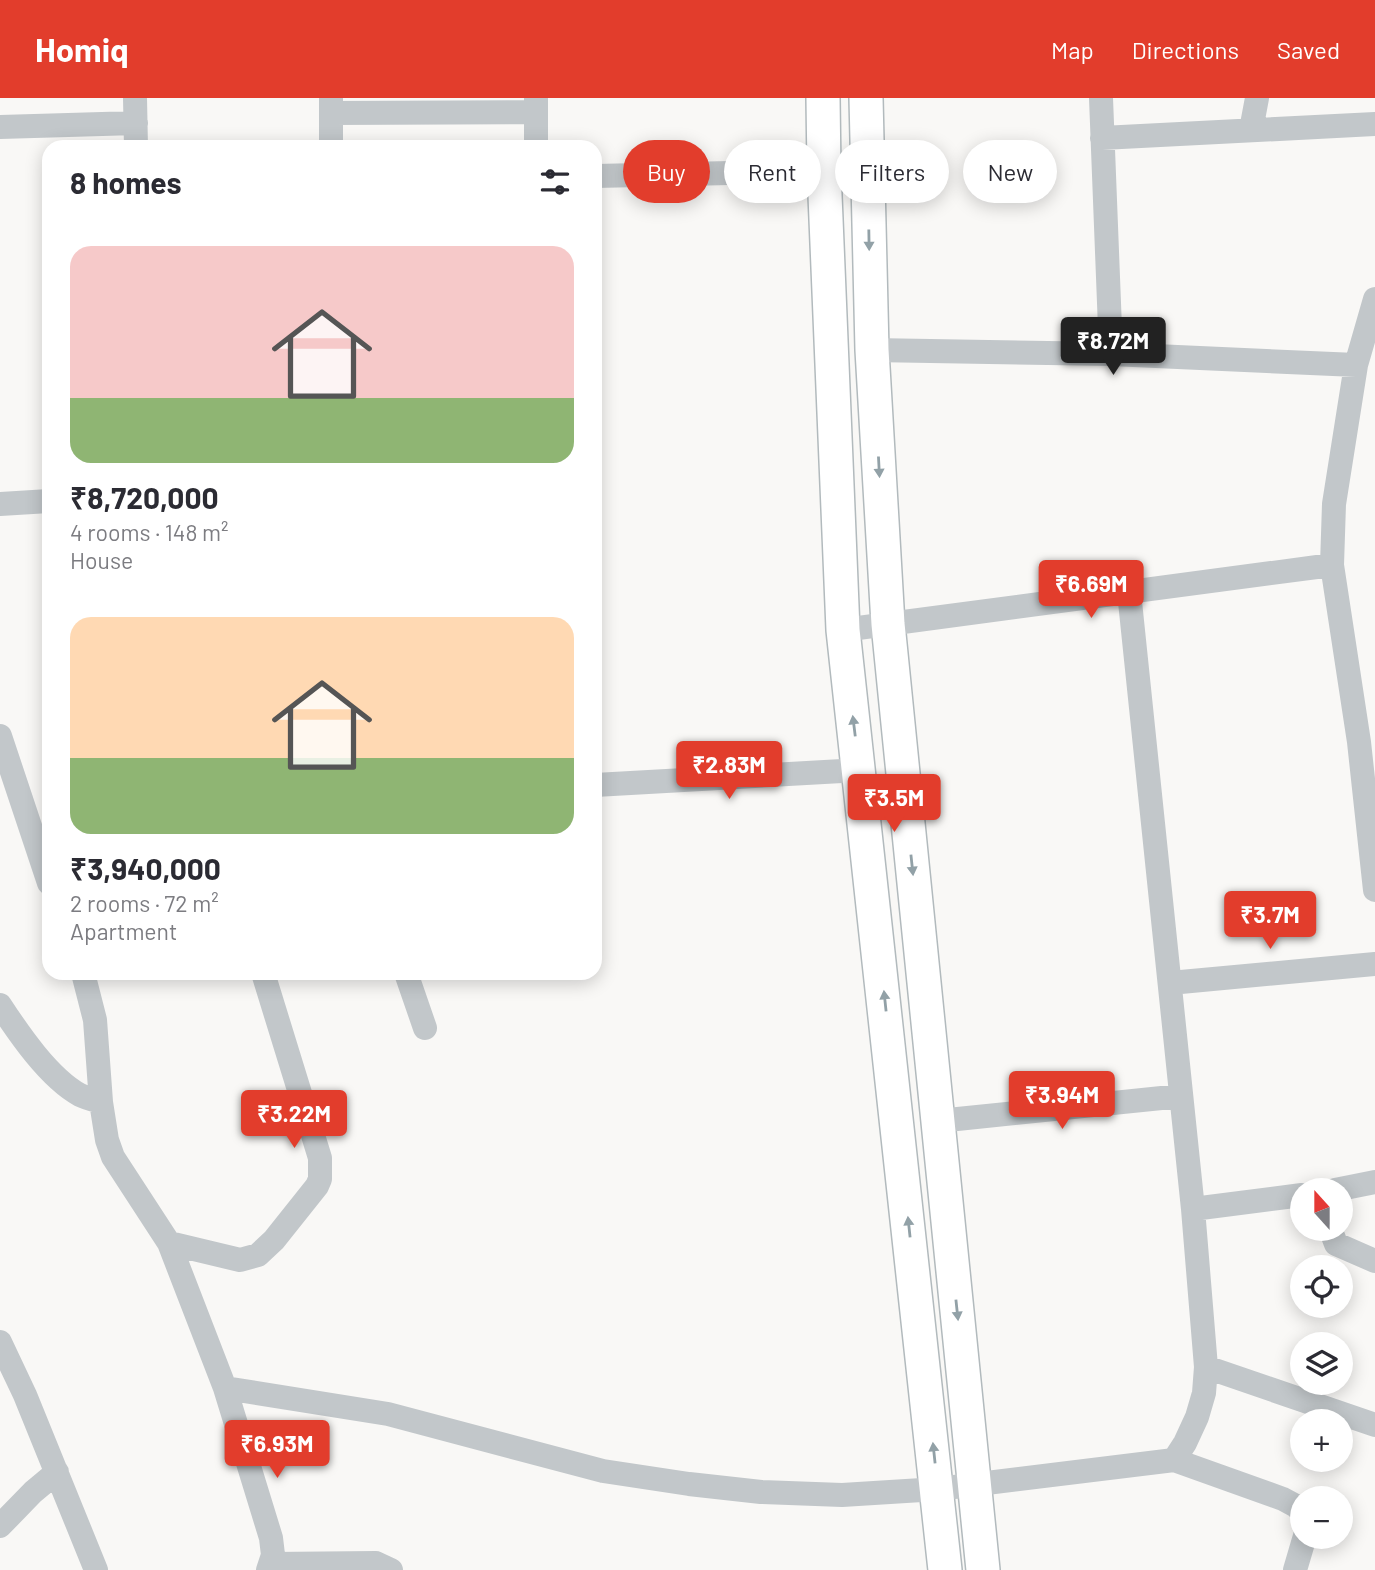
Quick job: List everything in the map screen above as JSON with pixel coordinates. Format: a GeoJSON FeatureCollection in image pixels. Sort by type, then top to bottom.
{"type":"FeatureCollection","features":[{"type":"Feature","properties":{"kind":"street"},"geometry":{"type":"LineString","coordinates":[[0,127],[136,135],[135,98]]}},
{"type":"Feature","properties":{"kind":"street"},"geometry":{"type":"LineString","coordinates":[[823,98],[843,630],[945,1570]]}},
{"type":"Feature","properties":{"kind":"street"},"geometry":{"type":"LineString","coordinates":[[866,98],[872,350],[888,624],[983,1570]]}},
{"type":"Feature","properties":{"kind":"street"},"geometry":{"type":"LineString","coordinates":[[1101,98],[1111,354]]}},
{"type":"Feature","properties":{"kind":"street"},"geometry":{"type":"LineString","coordinates":[[1251,130],[1257,98]]}},
{"type":"Feature","properties":{"kind":"street"},"geometry":{"type":"LineString","coordinates":[[331,140],[331,106],[536,105],[536,140]]}},
{"type":"Feature","properties":{"kind":"street"},"geometry":{"type":"LineString","coordinates":[[1101,138],[1375,124]]}},
{"type":"Feature","properties":{"kind":"street"},"geometry":{"type":"LineString","coordinates":[[602,176],[824,171]]}},
{"type":"Feature","properties":{"kind":"street"},"geometry":{"type":"LineString","coordinates":[[1375,299],[1356,365],[1334,504],[1332,565],[1359,742],[1375,890]]}},
{"type":"Feature","properties":{"kind":"street"},"geometry":{"type":"LineString","coordinates":[[872,350],[1111,354],[1356,365]]}},
{"type":"Feature","properties":{"kind":"street"},"geometry":{"type":"LineString","coordinates":[[0,505],[42,502]]}},
{"type":"Feature","properties":{"kind":"street"},"geometry":{"type":"LineString","coordinates":[[843,630],[1332,565]]}},
{"type":"Feature","properties":{"kind":"street"},"geometry":{"type":"LineString","coordinates":[[1129,592],[1193,1209],[1206,1367],[1204,1393],[1197,1417],[1174,1460]]}},
{"type":"Feature","properties":{"kind":"street"},"geometry":{"type":"LineString","coordinates":[[0,736],[42,862]]}},
{"type":"Feature","properties":{"kind":"street"},"geometry":{"type":"LineString","coordinates":[[602,785],[860,770]]}},
{"type":"Feature","properties":{"kind":"street"},"geometry":{"type":"LineString","coordinates":[[1170,984],[1375,964]]}},
{"type":"Feature","properties":{"kind":"street"},"geometry":{"type":"LineString","coordinates":[[85,980],[95,1020],[103,1125],[113,1157],[169,1243],[225,1388],[271,1538],[270,1567],[376,1563],[391,1570]]}},
{"type":"Feature","properties":{"kind":"street"},"geometry":{"type":"LineString","coordinates":[[169,1243],[240,1260],[258,1255],[274,1241],[320,1179],[320,1158],[265,980]]}},
{"type":"Feature","properties":{"kind":"street"},"geometry":{"type":"LineString","coordinates":[[408,980],[425,1028]]}},
{"type":"Feature","properties":{"kind":"street"},"geometry":{"type":"LineString","coordinates":[[0,1005],[50,1070],[80,1095],[100,1102]]}},
{"type":"Feature","properties":{"kind":"street"},"geometry":{"type":"LineString","coordinates":[[938,1121],[1181,1096]]}},
{"type":"Feature","properties":{"kind":"street"},"geometry":{"type":"LineString","coordinates":[[1353,1186],[1375,1182]]}},
{"type":"Feature","properties":{"kind":"street"},"geometry":{"type":"LineString","coordinates":[[1193,1209],[1290,1197]]}},
{"type":"Feature","properties":{"kind":"street"},"geometry":{"type":"LineString","coordinates":[[1335,1241],[1336,1244],[1375,1261]]}},
{"type":"Feature","properties":{"kind":"street"},"geometry":{"type":"LineString","coordinates":[[0,1342],[96,1570]]}},
{"type":"Feature","properties":{"kind":"street"},"geometry":{"type":"LineString","coordinates":[[1206,1367],[1375,1424]]}},
{"type":"Feature","properties":{"kind":"street"},"geometry":{"type":"LineString","coordinates":[[225,1388],[388,1415],[603,1471],[761,1492],[842,1495],[938,1489],[1174,1460],[1290,1503]]}},
{"type":"Feature","properties":{"kind":"street"},"geometry":{"type":"LineString","coordinates":[[0,1525],[57,1472]]}},
{"type":"Feature","properties":{"kind":"street"},"geometry":{"type":"LineString","coordinates":[[1295,1570],[1301,1549]]}}]}
